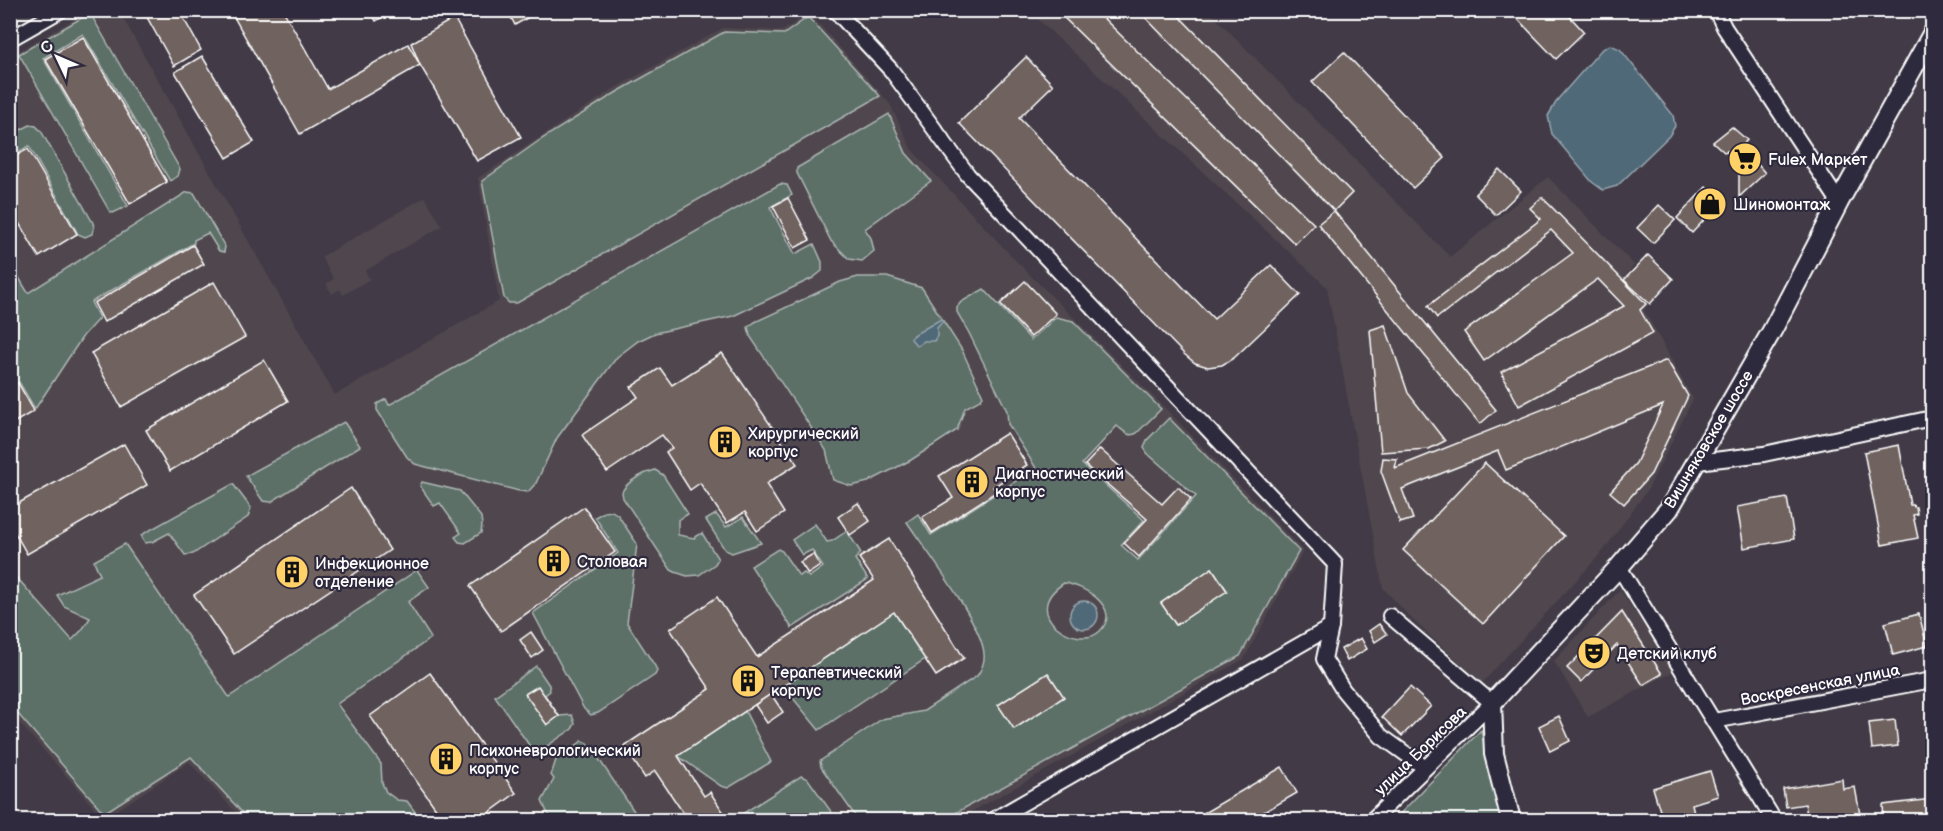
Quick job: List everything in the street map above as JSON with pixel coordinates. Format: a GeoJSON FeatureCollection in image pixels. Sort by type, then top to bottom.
{"type":"FeatureCollection","features":[{"type":"Feature","properties":{"kind":"street"},"geometry":{"type":"LineString","coordinates":[[10,39],[61,10]]}},
{"type":"Feature","properties":{"kind":"street"},"geometry":{"type":"LineString","coordinates":[[835,10],[891,70],[968,175],[1335,564],[1331,627],[1324,659],[1343,690],[1381,736],[1424,767]]}},
{"type":"Feature","properties":{"kind":"street"},"geometry":{"type":"LineString","coordinates":[[1716,10],[1724,27],[1839,202]]}},
{"type":"Feature","properties":{"kind":"street","name":"Вишняковское шоссе"},"geometry":{"type":"LineString","coordinates":[[1492,703],[1618,567],[1668,509],[1773,329],[1839,202],[1932,34]]}},
{"type":"Feature","properties":{"kind":"street"},"geometry":{"type":"LineString","coordinates":[[1697,462],[1764,454],[1932,418]]}},
{"type":"Feature","properties":{"kind":"street"},"geometry":{"type":"LineString","coordinates":[[1618,567],[1774,820]]}},
{"type":"Feature","properties":{"kind":"street"},"geometry":{"type":"LineString","coordinates":[[1390,616],[1492,703],[1494,754],[1511,820]]}},
{"type":"Feature","properties":{"kind":"street"},"geometry":{"type":"LineString","coordinates":[[993,820],[1331,627]]}},
{"type":"Feature","properties":{"kind":"street","name":"Воскресенская улица"},"geometry":{"type":"LineString","coordinates":[[1714,721],[1932,680]]}},
{"type":"Feature","properties":{"kind":"street","name":"улица Борисова"},"geometry":{"type":"LineString","coordinates":[[1372,820],[1492,703]]}},
{"type":"Feature","properties":{"kind":"shaded area"},"geometry":{"type":"Polygon","coordinates":[[[89,11],[119,11],[335,395],[499,301],[478,178],[615,88],[723,28],[782,31],[809,13],[890,104],[912,150],[1018,263],[1167,410],[1303,551],[1244,659],[957,820],[243,820],[189,762],[104,819],[11,713],[10,56],[89,11]]]}},
{"type":"Feature","properties":{"kind":"shaded area"},"geometry":{"type":"Polygon","coordinates":[[[1029,11],[1209,11],[1450,257],[1548,177],[1634,265],[1623,279],[1649,304],[1644,310],[1693,399],[1648,489],[1603,551],[1482,683],[1415,622],[1383,588],[1327,287],[1029,11]]]}},
{"type":"Feature","properties":{"kind":"shaded area"},"geometry":{"type":"Polygon","coordinates":[[[425,197],[442,226],[365,271],[370,279],[343,295],[340,289],[332,294],[326,284],[334,279],[321,257],[425,197]]]}},
{"type":"Feature","properties":{"kind":"shaded area"},"geometry":{"type":"Polygon","coordinates":[[[1620,590],[1674,671],[1588,717],[1554,661],[1620,590]]]}},
{"type":"Feature","properties":{"kind":"green space"},"geometry":{"type":"Polygon","coordinates":[[[90,13],[180,169],[178,176],[170,181],[83,34],[43,58],[128,206],[113,213],[110,212],[19,54],[90,13]]]}},
{"type":"Feature","properties":{"kind":"green space"},"geometry":{"type":"Polygon","coordinates":[[[808,17],[880,96],[517,303],[509,303],[504,298],[482,181],[540,140],[617,92],[724,32],[784,34],[808,17]]]}},
{"type":"Feature","properties":{"kind":"green space"},"geometry":{"type":"Polygon","coordinates":[[[889,114],[906,153],[931,181],[865,229],[871,238],[874,251],[862,261],[849,259],[831,241],[797,173],[797,168],[889,114]]]}},
{"type":"Feature","properties":{"kind":"green space"},"geometry":{"type":"Polygon","coordinates":[[[30,125],[36,126],[41,131],[93,223],[92,234],[85,237],[78,234],[29,146],[11,156],[11,135],[30,125]]]}},
{"type":"Feature","properties":{"kind":"green space"},"geometry":{"type":"Polygon","coordinates":[[[780,184],[787,185],[792,195],[770,207],[795,254],[814,244],[822,262],[822,271],[813,278],[733,316],[655,333],[638,341],[617,357],[557,438],[536,483],[528,492],[415,464],[407,457],[377,410],[377,404],[386,399],[389,405],[780,184]]]}},
{"type":"Feature","properties":{"kind":"green space"},"geometry":{"type":"Polygon","coordinates":[[[187,192],[194,193],[225,247],[224,252],[219,251],[208,233],[91,302],[99,318],[83,336],[35,409],[19,382],[11,386],[11,264],[28,293],[187,192]]]}},
{"type":"Feature","properties":{"kind":"green space"},"geometry":{"type":"Polygon","coordinates":[[[858,277],[887,277],[922,288],[962,350],[983,396],[965,408],[957,430],[911,460],[868,482],[851,486],[833,480],[826,450],[750,336],[748,327],[840,282],[858,277]]]}},
{"type":"Feature","properties":{"kind":"green space"},"geometry":{"type":"Polygon","coordinates":[[[984,289],[1031,340],[1056,317],[1073,321],[1161,409],[1137,433],[1131,435],[1117,426],[1082,464],[1144,520],[1121,545],[1138,560],[1196,496],[1144,448],[1147,440],[1169,418],[1299,551],[1240,656],[943,820],[858,820],[821,767],[820,761],[882,719],[924,711],[977,676],[984,660],[981,641],[964,607],[907,522],[918,514],[931,535],[1036,468],[1008,424],[1007,411],[957,312],[957,307],[961,302],[984,289]],[[1212,568],[1161,603],[1176,625],[1227,590],[1212,568]],[[1064,583],[1051,595],[1046,607],[1049,617],[1056,626],[1079,637],[1090,636],[1100,631],[1106,622],[1107,614],[1104,606],[1090,593],[1064,583]]]}},
{"type":"Feature","properties":{"kind":"green space"},"geometry":{"type":"Polygon","coordinates":[[[344,422],[360,446],[271,502],[263,501],[246,476],[344,422]]]}},
{"type":"Feature","properties":{"kind":"green space"},"geometry":{"type":"Polygon","coordinates":[[[655,470],[663,475],[688,514],[678,520],[678,535],[694,538],[702,533],[718,559],[715,564],[699,575],[687,576],[671,570],[623,498],[622,492],[628,484],[641,475],[655,470]]]}},
{"type":"Feature","properties":{"kind":"green space"},"geometry":{"type":"Polygon","coordinates":[[[422,482],[460,491],[481,517],[481,533],[465,543],[459,542],[455,537],[461,533],[440,503],[434,506],[420,486],[422,482]]]}},
{"type":"Feature","properties":{"kind":"green space"},"geometry":{"type":"Polygon","coordinates":[[[233,484],[251,508],[248,517],[193,554],[185,555],[169,533],[145,543],[141,535],[233,484]]]}},
{"type":"Feature","properties":{"kind":"green space"},"geometry":{"type":"Polygon","coordinates":[[[612,511],[618,515],[637,544],[627,623],[657,671],[655,675],[598,713],[591,715],[584,709],[533,613],[618,553],[595,517],[612,511]]]}},
{"type":"Feature","properties":{"kind":"green space"},"geometry":{"type":"Polygon","coordinates":[[[716,514],[726,527],[743,517],[761,543],[732,553],[725,550],[706,520],[716,514]]]}},
{"type":"Feature","properties":{"kind":"green space"},"geometry":{"type":"Polygon","coordinates":[[[815,524],[827,542],[847,531],[861,553],[855,559],[868,579],[792,628],[751,566],[778,549],[782,551],[799,576],[804,573],[809,577],[823,567],[812,550],[802,555],[792,540],[815,524]]]}},
{"type":"Feature","properties":{"kind":"green space"},"geometry":{"type":"Polygon","coordinates":[[[125,544],[229,697],[417,570],[429,587],[408,602],[431,638],[337,704],[381,764],[382,783],[386,792],[397,800],[407,801],[421,820],[249,820],[191,757],[104,813],[11,706],[11,571],[72,640],[90,618],[64,606],[57,595],[100,575],[94,561],[125,544]]]}},
{"type":"Feature","properties":{"kind":"green space"},"geometry":{"type":"Polygon","coordinates":[[[894,612],[925,659],[819,730],[783,686],[894,612]]]}},
{"type":"Feature","properties":{"kind":"green space"},"geometry":{"type":"Polygon","coordinates":[[[536,666],[549,685],[550,691],[545,695],[559,716],[572,715],[575,724],[572,729],[541,750],[534,750],[529,745],[495,696],[536,666]]]}},
{"type":"Feature","properties":{"kind":"green space"},"geometry":{"type":"Polygon","coordinates":[[[745,711],[771,762],[728,788],[721,786],[678,756],[745,711]]]}},
{"type":"Feature","properties":{"kind":"green space"},"geometry":{"type":"Polygon","coordinates":[[[1481,730],[1502,820],[1394,820],[1481,730]]]}},
{"type":"Feature","properties":{"kind":"green space"},"geometry":{"type":"Polygon","coordinates":[[[582,741],[588,743],[640,820],[553,820],[547,812],[542,801],[554,779],[551,775],[556,760],[582,741]]]}},
{"type":"Feature","properties":{"kind":"green space"},"geometry":{"type":"Polygon","coordinates":[[[801,776],[808,779],[837,820],[733,820],[801,776]]]}},
{"type":"Feature","properties":{"kind":"water"},"geometry":{"type":"Polygon","coordinates":[[[1610,45],[1620,49],[1673,115],[1675,126],[1669,136],[1617,186],[1603,190],[1592,182],[1552,134],[1548,116],[1558,99],[1601,50],[1610,45]]]}},
{"type":"Feature","properties":{"kind":"water"},"geometry":{"type":"Polygon","coordinates":[[[941,319],[943,321],[937,328],[934,341],[924,341],[917,346],[911,339],[912,336],[941,319]]]}},
{"type":"Feature","properties":{"kind":"water"},"geometry":{"type":"Polygon","coordinates":[[[1084,601],[1094,605],[1098,615],[1094,625],[1084,629],[1074,625],[1070,615],[1074,605],[1084,601]]]}},
{"type":"Feature","properties":{"kind":"building"},"geometry":{"type":"Polygon","coordinates":[[[143,10],[179,10],[201,50],[174,66],[143,10]]]}},
{"type":"Feature","properties":{"kind":"building"},"geometry":{"type":"Polygon","coordinates":[[[230,10],[283,10],[328,89],[408,44],[420,65],[300,134],[230,10]]]}},
{"type":"Feature","properties":{"kind":"building"},"geometry":{"type":"Polygon","coordinates":[[[370,10],[394,10],[376,21],[370,10]]]}},
{"type":"Feature","properties":{"kind":"building"},"geometry":{"type":"Polygon","coordinates":[[[507,10],[541,10],[515,25],[507,10]]]}},
{"type":"Feature","properties":{"kind":"building"},"geometry":{"type":"Polygon","coordinates":[[[1056,10],[1095,10],[1314,224],[1295,244],[1056,10]]]}},
{"type":"Feature","properties":{"kind":"building"},"geometry":{"type":"Polygon","coordinates":[[[1138,10],[1173,10],[1352,193],[1334,211],[1138,10]]]}},
{"type":"Feature","properties":{"kind":"building"},"geometry":{"type":"Polygon","coordinates":[[[1509,10],[1564,10],[1584,32],[1556,59],[1509,10]]]}},
{"type":"Feature","properties":{"kind":"building"},"geometry":{"type":"Polygon","coordinates":[[[454,18],[521,137],[477,161],[420,65],[411,43],[454,18]]]}},
{"type":"Feature","properties":{"kind":"building"},"geometry":{"type":"Polygon","coordinates":[[[83,37],[167,182],[130,204],[45,59],[83,37]]]}},
{"type":"Feature","properties":{"kind":"building"},"geometry":{"type":"Polygon","coordinates":[[[1344,52],[1445,158],[1413,188],[1312,82],[1344,52]]]}},
{"type":"Feature","properties":{"kind":"building"},"geometry":{"type":"Polygon","coordinates":[[[202,56],[254,142],[227,158],[175,72],[202,56]]]}},
{"type":"Feature","properties":{"kind":"building"},"geometry":{"type":"Polygon","coordinates":[[[1026,57],[1053,85],[1019,118],[1214,319],[1271,265],[1300,295],[1234,358],[1222,365],[1208,367],[1195,363],[1184,354],[959,123],[1026,57]]]}},
{"type":"Feature","properties":{"kind":"building"},"geometry":{"type":"Polygon","coordinates":[[[1732,127],[1747,140],[1742,146],[1724,152],[1713,142],[1732,127]]]}},
{"type":"Feature","properties":{"kind":"building"},"geometry":{"type":"Polygon","coordinates":[[[1742,146],[1765,173],[1739,197],[1739,166],[1726,152],[1742,146]]]}},
{"type":"Feature","properties":{"kind":"building"},"geometry":{"type":"Polygon","coordinates":[[[28,149],[77,234],[39,257],[10,208],[10,159],[28,149]]]}},
{"type":"Feature","properties":{"kind":"building"},"geometry":{"type":"Polygon","coordinates":[[[1499,169],[1521,191],[1496,215],[1475,194],[1499,169]]]}},
{"type":"Feature","properties":{"kind":"building"},"geometry":{"type":"Polygon","coordinates":[[[1706,187],[1721,202],[1692,233],[1677,218],[1706,187]]]}},
{"type":"Feature","properties":{"kind":"building"},"geometry":{"type":"Polygon","coordinates":[[[1542,197],[1646,304],[1640,310],[1653,333],[1519,406],[1501,372],[1624,306],[1598,279],[1484,361],[1464,332],[1573,253],[1551,230],[1437,318],[1428,306],[1541,219],[1530,208],[1542,197]]]}},
{"type":"Feature","properties":{"kind":"building"},"geometry":{"type":"Polygon","coordinates":[[[788,198],[810,240],[795,248],[773,206],[788,198]]]}},
{"type":"Feature","properties":{"kind":"building"},"geometry":{"type":"Polygon","coordinates":[[[1659,205],[1675,220],[1653,243],[1637,228],[1659,205]]]}},
{"type":"Feature","properties":{"kind":"building"},"geometry":{"type":"Polygon","coordinates":[[[1334,211],[1496,410],[1480,424],[1318,224],[1334,211]]]}},
{"type":"Feature","properties":{"kind":"building"},"geometry":{"type":"Polygon","coordinates":[[[193,245],[204,264],[104,322],[94,303],[193,245]]]}},
{"type":"Feature","properties":{"kind":"building"},"geometry":{"type":"Polygon","coordinates":[[[1648,255],[1673,279],[1650,304],[1624,280],[1648,255]]]}},
{"type":"Feature","properties":{"kind":"building"},"geometry":{"type":"Polygon","coordinates":[[[1025,281],[1056,314],[1031,337],[1000,304],[1025,281]]]}},
{"type":"Feature","properties":{"kind":"building"},"geometry":{"type":"Polygon","coordinates":[[[214,282],[245,337],[121,407],[91,353],[214,282]]]}},
{"type":"Feature","properties":{"kind":"building"},"geometry":{"type":"Polygon","coordinates":[[[1385,325],[1408,393],[1445,441],[1429,449],[1381,452],[1370,330],[1385,325]]]}},
{"type":"Feature","properties":{"kind":"building","name":"Хирургический корпус"},"geometry":{"type":"Polygon","coordinates":[[[722,353],[797,464],[766,484],[784,513],[757,531],[745,512],[727,523],[700,483],[690,490],[666,452],[672,448],[662,435],[607,472],[582,435],[638,397],[631,387],[660,368],[672,385],[722,353]]]}},
{"type":"Feature","properties":{"kind":"building"},"geometry":{"type":"Polygon","coordinates":[[[264,360],[288,401],[170,471],[146,430],[264,360]]]}},
{"type":"Feature","properties":{"kind":"building"},"geometry":{"type":"Polygon","coordinates":[[[1667,360],[1688,396],[1651,474],[1624,504],[1610,492],[1636,463],[1663,405],[1506,470],[1498,451],[1402,489],[1413,519],[1400,523],[1381,471],[1383,458],[1397,459],[1395,468],[1667,360]]]}},
{"type":"Feature","properties":{"kind":"building"},"geometry":{"type":"Polygon","coordinates":[[[18,383],[34,411],[10,425],[10,387],[18,383]]]}},
{"type":"Feature","properties":{"kind":"building","name":"Диагностический корпус"},"geometry":{"type":"Polygon","coordinates":[[[1007,433],[1027,465],[993,487],[996,492],[932,533],[922,517],[953,498],[939,476],[1007,433]]]}},
{"type":"Feature","properties":{"kind":"building"},"geometry":{"type":"Polygon","coordinates":[[[124,444],[147,485],[27,554],[10,524],[10,508],[124,444]]]}},
{"type":"Feature","properties":{"kind":"building"},"geometry":{"type":"Polygon","coordinates":[[[1899,445],[1910,505],[1916,507],[1917,514],[1913,515],[1918,538],[1882,545],[1864,452],[1899,445]]]}},
{"type":"Feature","properties":{"kind":"building"},"geometry":{"type":"Polygon","coordinates":[[[1100,449],[1162,504],[1178,487],[1191,499],[1139,557],[1124,543],[1147,519],[1085,465],[1100,449]]]}},
{"type":"Feature","properties":{"kind":"building"},"geometry":{"type":"Polygon","coordinates":[[[1485,463],[1564,536],[1483,624],[1403,550],[1485,463]]]}},
{"type":"Feature","properties":{"kind":"building","name":"Инфекционное отделение"},"geometry":{"type":"Polygon","coordinates":[[[351,488],[390,550],[234,654],[194,595],[351,488]]]}},
{"type":"Feature","properties":{"kind":"building"},"geometry":{"type":"Polygon","coordinates":[[[1787,498],[1794,539],[1744,548],[1737,507],[1787,498]]]}},
{"type":"Feature","properties":{"kind":"building"},"geometry":{"type":"Polygon","coordinates":[[[858,503],[870,521],[850,535],[838,517],[858,503]]]}},
{"type":"Feature","properties":{"kind":"building","name":"Столовая"},"geometry":{"type":"Polygon","coordinates":[[[584,507],[615,552],[501,631],[470,586],[584,507]]]}},
{"type":"Feature","properties":{"kind":"building","name":"Терапевтический корпус"},"geometry":{"type":"Polygon","coordinates":[[[889,539],[964,658],[936,676],[894,612],[678,756],[704,796],[710,792],[724,813],[713,820],[688,820],[655,771],[645,778],[624,746],[710,689],[670,629],[717,597],[757,657],[874,580],[859,558],[889,539]]]}},
{"type":"Feature","properties":{"kind":"building"},"geometry":{"type":"Polygon","coordinates":[[[813,554],[820,566],[808,574],[800,562],[813,554]]]}},
{"type":"Feature","properties":{"kind":"building"},"geometry":{"type":"Polygon","coordinates":[[[1212,568],[1227,591],[1176,625],[1161,603],[1212,568]]]}},
{"type":"Feature","properties":{"kind":"building"},"geometry":{"type":"Polygon","coordinates":[[[1622,612],[1662,674],[1643,685],[1617,645],[1581,682],[1567,668],[1622,612]]]}},
{"type":"Feature","properties":{"kind":"building"},"geometry":{"type":"Polygon","coordinates":[[[1919,614],[1927,646],[1893,655],[1885,623],[1919,614]]]}},
{"type":"Feature","properties":{"kind":"building"},"geometry":{"type":"Polygon","coordinates":[[[1379,624],[1387,634],[1375,642],[1369,631],[1379,624]]]}},
{"type":"Feature","properties":{"kind":"building"},"geometry":{"type":"Polygon","coordinates":[[[531,632],[543,650],[532,658],[520,640],[531,632]]]}},
{"type":"Feature","properties":{"kind":"building"},"geometry":{"type":"Polygon","coordinates":[[[1361,638],[1367,649],[1347,661],[1341,649],[1361,638]]]}},
{"type":"Feature","properties":{"kind":"building","name":"Психоневрологический корпус"},"geometry":{"type":"Polygon","coordinates":[[[430,673],[516,793],[479,820],[444,820],[370,716],[430,673]]]}},
{"type":"Feature","properties":{"kind":"building"},"geometry":{"type":"Polygon","coordinates":[[[1048,673],[1064,697],[1014,729],[998,705],[1048,673]]]}},
{"type":"Feature","properties":{"kind":"building"},"geometry":{"type":"Polygon","coordinates":[[[538,686],[559,716],[547,725],[525,694],[538,686]]]}},
{"type":"Feature","properties":{"kind":"building"},"geometry":{"type":"Polygon","coordinates":[[[1410,687],[1431,706],[1402,736],[1382,717],[1410,687]]]}},
{"type":"Feature","properties":{"kind":"building"},"geometry":{"type":"Polygon","coordinates":[[[771,694],[783,712],[767,723],[755,705],[771,694]]]}},
{"type":"Feature","properties":{"kind":"building"},"geometry":{"type":"Polygon","coordinates":[[[1559,716],[1570,741],[1550,751],[1539,726],[1559,716]]]}},
{"type":"Feature","properties":{"kind":"building"},"geometry":{"type":"Polygon","coordinates":[[[1895,720],[1898,746],[1872,749],[1869,723],[1895,720]]]}},
{"type":"Feature","properties":{"kind":"building"},"geometry":{"type":"Polygon","coordinates":[[[1282,767],[1297,793],[1250,820],[1192,820],[1282,767]]]}},
{"type":"Feature","properties":{"kind":"building"},"geometry":{"type":"Polygon","coordinates":[[[1710,771],[1718,796],[1692,804],[1695,817],[1671,820],[1670,815],[1662,817],[1653,788],[1710,771]]]}},
{"type":"Feature","properties":{"kind":"building"},"geometry":{"type":"Polygon","coordinates":[[[1842,779],[1843,789],[1855,787],[1861,820],[1808,820],[1805,804],[1786,807],[1783,789],[1842,779]]]}},
{"type":"Feature","properties":{"kind":"building"},"geometry":{"type":"Polygon","coordinates":[[[1932,799],[1932,820],[1884,820],[1883,805],[1932,799]]]}},
{"type":"Feature","properties":{"kind":"place","name":"Fulex Маркет"},"geometry":{"type":"Point","coordinates":[1745,159]}},
{"type":"Feature","properties":{"kind":"place","name":"Шиномонтаж"},"geometry":{"type":"Point","coordinates":[1710,204]}},
{"type":"Feature","properties":{"kind":"place","name":"Хирургический корпус"},"geometry":{"type":"Point","coordinates":[725,442]}},
{"type":"Feature","properties":{"kind":"place","name":"Диагностический корпус"},"geometry":{"type":"Point","coordinates":[972,482]}},
{"type":"Feature","properties":{"kind":"place","name":"Столовая"},"geometry":{"type":"Point","coordinates":[554,561]}},
{"type":"Feature","properties":{"kind":"place","name":"Инфекционное отделение"},"geometry":{"type":"Point","coordinates":[292,572]}},
{"type":"Feature","properties":{"kind":"place","name":"Детский клуб"},"geometry":{"type":"Point","coordinates":[1594,653]}},
{"type":"Feature","properties":{"kind":"place","name":"Терапевтический корпус"},"geometry":{"type":"Point","coordinates":[748,681]}},
{"type":"Feature","properties":{"kind":"place","name":"Психоневрологический корпус"},"geometry":{"type":"Point","coordinates":[446,759]}}]}
